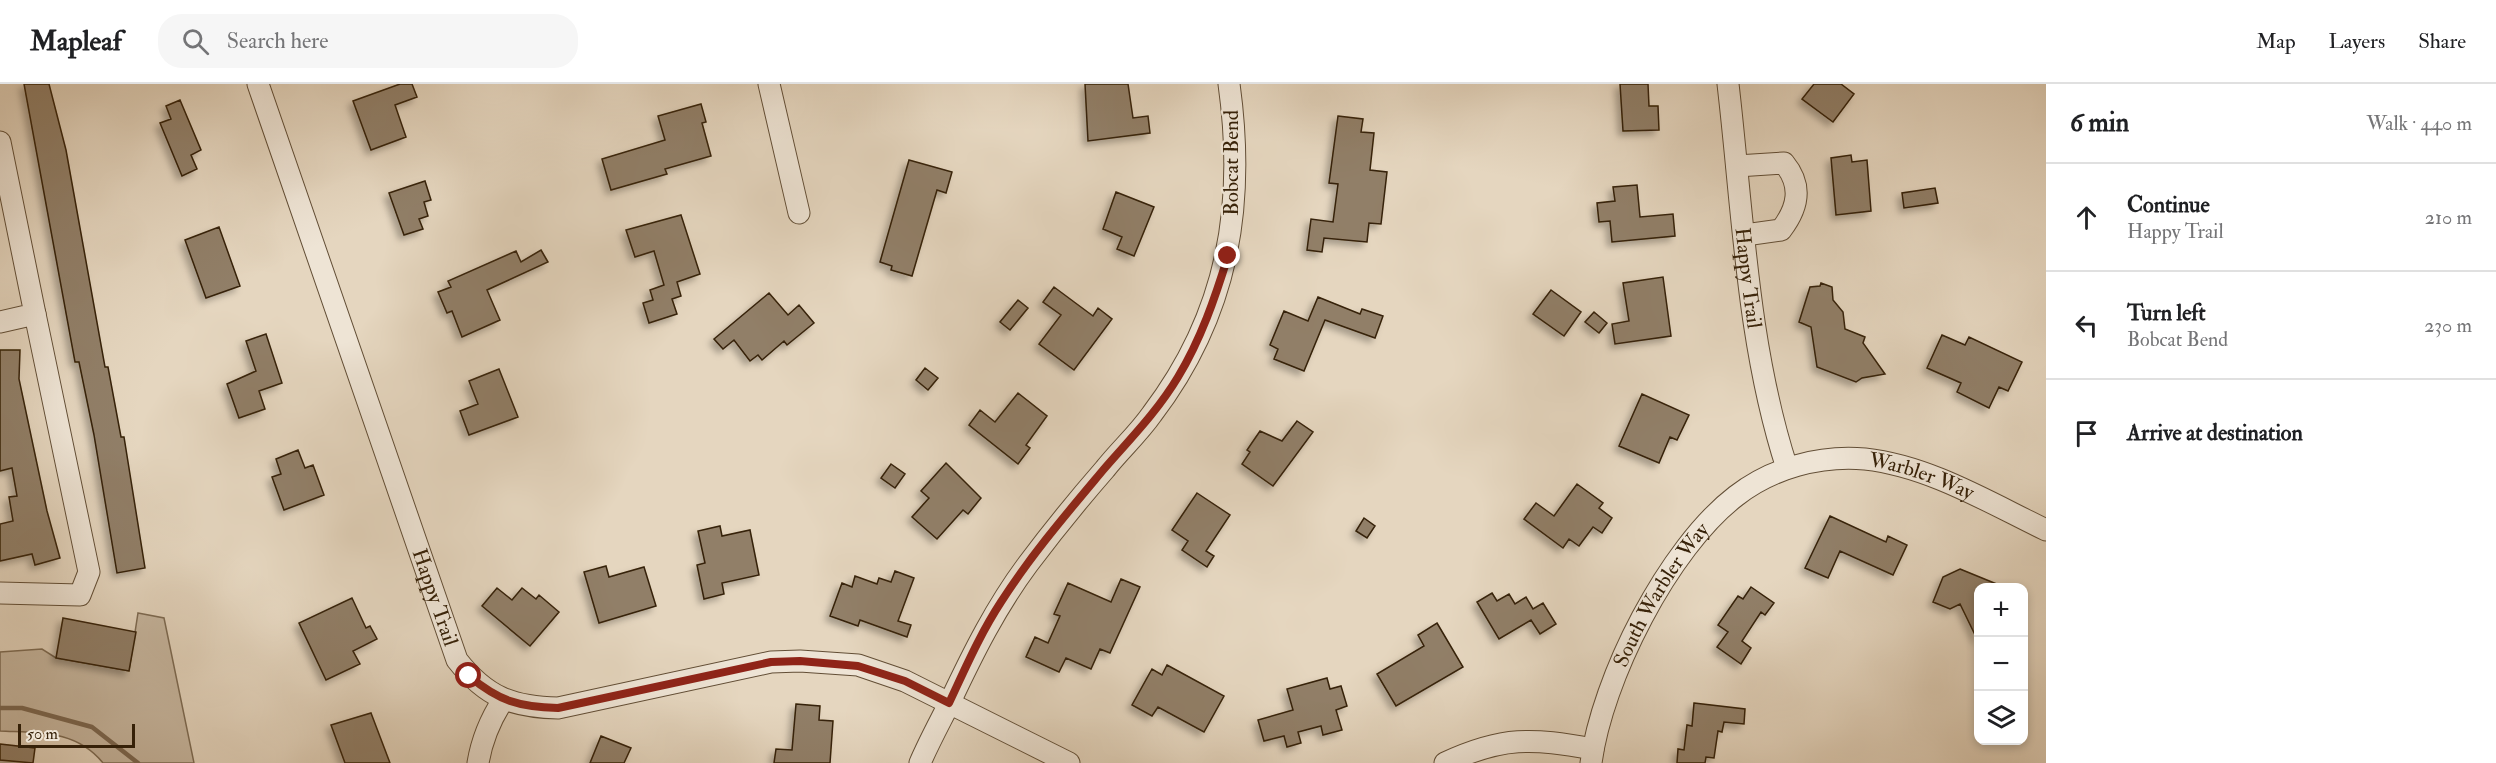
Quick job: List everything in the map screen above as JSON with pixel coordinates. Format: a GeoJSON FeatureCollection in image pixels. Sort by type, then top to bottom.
{"type":"FeatureCollection","features":[{"type":"Feature","properties":{"kind":"street","name":"Happy Trail"},"geometry":{"type":"LineString","coordinates":[[258,84],[457,660],[469,676],[503,700],[527,708],[558,708],[771,662],[800,661],[858,666],[905,681],[1069,763]]}},
{"type":"Feature","properties":{"kind":"street"},"geometry":{"type":"LineString","coordinates":[[769,84],[799,213]]}},
{"type":"Feature","properties":{"kind":"street","name":"Bobcat Bend"},"geometry":{"type":"LineString","coordinates":[[920,763],[972,652],[1000,602],[1105,468],[1153,414],[1178,377],[1198,339],[1228,256],[1236,170],[1234,123],[1229,84]]}},
{"type":"Feature","properties":{"kind":"street","name":"Happy Trail"},"geometry":{"type":"LineString","coordinates":[[1728,84],[1760,366],[1771,419],[1787,468]]}},
{"type":"Feature","properties":{"kind":"street"},"geometry":{"type":"LineString","coordinates":[[0,142],[7,213],[35,314],[89,572],[80,595],[0,593]]}},
{"type":"Feature","properties":{"kind":"street"},"geometry":{"type":"LineString","coordinates":[[1737,166],[1784,163],[1791,172],[1797,188],[1796,203],[1791,217],[1781,230],[1745,234]]}},
{"type":"Feature","properties":{"kind":"street"},"geometry":{"type":"LineString","coordinates":[[0,321],[35,314]]}},
{"type":"Feature","properties":{"kind":"street","name":"Warbler Way"},"geometry":{"type":"LineString","coordinates":[[1787,468],[1844,458],[1883,462],[1930,474],[2046,530]]}},
{"type":"Feature","properties":{"kind":"street","name":"South Warbler Way"},"geometry":{"type":"LineString","coordinates":[[1592,756],[1605,705],[1631,640],[1664,581],[1696,535],[1722,507],[1753,484],[1787,468]]}},
{"type":"Feature","properties":{"kind":"street"},"geometry":{"type":"LineString","coordinates":[[478,763],[482,741],[491,718],[503,700]]}},
{"type":"Feature","properties":{"kind":"street"},"geometry":{"type":"LineString","coordinates":[[1445,763],[1476,748],[1519,740],[1556,741],[1592,756]]}},
{"type":"Feature","properties":{"kind":"shaded area"},"geometry":{"type":"Polygon","coordinates":[[[138,613],[164,618],[194,763],[103,763],[81,744],[69,739],[43,733],[0,731],[0,652],[42,649],[56,658],[129,671],[138,613]]]}},
{"type":"Feature","properties":{"kind":"building"},"geometry":{"type":"Polygon","coordinates":[[[24,84],[49,84],[66,150],[105,367],[108,367],[121,437],[124,437],[145,568],[117,573],[94,435],[79,362],[75,362],[24,84]]]}},
{"type":"Feature","properties":{"kind":"building"},"geometry":{"type":"Polygon","coordinates":[[[400,84],[412,84],[417,97],[395,105],[406,137],[371,150],[353,101],[400,84]]]}},
{"type":"Feature","properties":{"kind":"building"},"geometry":{"type":"Polygon","coordinates":[[[1085,84],[1128,84],[1133,118],[1148,116],[1150,133],[1088,141],[1085,84]]]}},
{"type":"Feature","properties":{"kind":"building"},"geometry":{"type":"Polygon","coordinates":[[[1620,84],[1648,84],[1649,106],[1658,106],[1659,130],[1623,131],[1620,84]]]}},
{"type":"Feature","properties":{"kind":"building"},"geometry":{"type":"Polygon","coordinates":[[[1814,84],[1841,84],[1854,94],[1833,122],[1802,99],[1814,84]]]}},
{"type":"Feature","properties":{"kind":"building"},"geometry":{"type":"Polygon","coordinates":[[[180,100],[201,150],[191,155],[197,169],[182,176],[160,123],[171,119],[166,106],[180,100]]]}},
{"type":"Feature","properties":{"kind":"building"},"geometry":{"type":"Polygon","coordinates":[[[701,104],[706,122],[702,123],[711,156],[665,169],[667,174],[611,190],[602,159],[665,140],[658,116],[701,104]]]}},
{"type":"Feature","properties":{"kind":"building"},"geometry":{"type":"Polygon","coordinates":[[[1338,116],[1363,119],[1361,132],[1374,133],[1370,170],[1387,172],[1381,224],[1369,223],[1367,242],[1324,238],[1322,252],[1307,250],[1311,219],[1333,222],[1338,184],[1329,183],[1338,116]]]}},
{"type":"Feature","properties":{"kind":"building"},"geometry":{"type":"Polygon","coordinates":[[[1851,155],[1852,162],[1867,160],[1871,211],[1836,215],[1831,158],[1851,155]]]}},
{"type":"Feature","properties":{"kind":"building"},"geometry":{"type":"Polygon","coordinates":[[[909,160],[952,172],[946,193],[937,190],[912,276],[891,270],[892,266],[880,262],[909,160]]]}},
{"type":"Feature","properties":{"kind":"building"},"geometry":{"type":"Polygon","coordinates":[[[425,181],[431,200],[424,202],[428,216],[419,219],[423,229],[404,235],[389,193],[425,181]]]}},
{"type":"Feature","properties":{"kind":"building"},"geometry":{"type":"Polygon","coordinates":[[[1637,185],[1640,217],[1673,214],[1675,236],[1612,242],[1610,221],[1599,222],[1597,203],[1615,201],[1613,187],[1637,185]]]}},
{"type":"Feature","properties":{"kind":"building"},"geometry":{"type":"Polygon","coordinates":[[[1935,188],[1938,203],[1904,208],[1902,193],[1935,188]]]}},
{"type":"Feature","properties":{"kind":"building"},"geometry":{"type":"Polygon","coordinates":[[[1116,192],[1154,207],[1134,256],[1117,249],[1122,237],[1103,229],[1116,192]]]}},
{"type":"Feature","properties":{"kind":"building"},"geometry":{"type":"Polygon","coordinates":[[[681,215],[700,274],[677,282],[681,296],[672,299],[677,314],[649,323],[643,303],[653,300],[650,290],[664,285],[654,251],[635,257],[626,230],[681,215]]]}},
{"type":"Feature","properties":{"kind":"building"},"geometry":{"type":"Polygon","coordinates":[[[219,227],[240,286],[206,298],[185,240],[219,227]]]}},
{"type":"Feature","properties":{"kind":"building"},"geometry":{"type":"Polygon","coordinates":[[[541,250],[548,262],[487,290],[500,320],[462,337],[452,311],[447,313],[438,292],[451,287],[448,281],[516,251],[521,262],[541,250]]]}},
{"type":"Feature","properties":{"kind":"building"},"geometry":{"type":"Polygon","coordinates":[[[1663,277],[1671,336],[1615,344],[1612,324],[1629,321],[1623,283],[1663,277]]]}},
{"type":"Feature","properties":{"kind":"building"},"geometry":{"type":"Polygon","coordinates":[[[1821,283],[1832,287],[1833,300],[1843,312],[1845,329],[1865,337],[1863,343],[1885,374],[1862,378],[1856,382],[1817,367],[1811,327],[1799,322],[1810,287],[1820,286],[1821,283]]]}},
{"type":"Feature","properties":{"kind":"building"},"geometry":{"type":"Polygon","coordinates":[[[1054,287],[1093,316],[1098,308],[1112,319],[1074,370],[1039,344],[1061,315],[1043,302],[1054,287]]]}},
{"type":"Feature","properties":{"kind":"building"},"geometry":{"type":"Polygon","coordinates":[[[1551,290],[1581,312],[1564,336],[1533,314],[1551,290]]]}},
{"type":"Feature","properties":{"kind":"building"},"geometry":{"type":"Polygon","coordinates":[[[769,293],[788,315],[799,305],[814,323],[787,345],[784,341],[762,360],[758,355],[750,361],[734,340],[723,349],[714,339],[769,293]]]}},
{"type":"Feature","properties":{"kind":"building"},"geometry":{"type":"Polygon","coordinates":[[[1318,297],[1360,314],[1362,309],[1383,316],[1375,338],[1325,320],[1304,371],[1274,359],[1278,349],[1270,345],[1284,311],[1308,321],[1318,297]]]}},
{"type":"Feature","properties":{"kind":"building"},"geometry":{"type":"Polygon","coordinates":[[[1018,300],[1028,308],[1010,330],[1000,322],[1018,300]]]}},
{"type":"Feature","properties":{"kind":"building"},"geometry":{"type":"Polygon","coordinates":[[[1594,312],[1607,323],[1599,333],[1585,322],[1594,312]]]}},
{"type":"Feature","properties":{"kind":"building"},"geometry":{"type":"Polygon","coordinates":[[[266,334],[282,383],[259,391],[265,409],[239,418],[227,384],[256,371],[246,341],[266,334]]]}},
{"type":"Feature","properties":{"kind":"building"},"geometry":{"type":"Polygon","coordinates":[[[1942,335],[1965,345],[1969,337],[2022,362],[2008,391],[1999,387],[1989,408],[1957,392],[1961,383],[1927,368],[1942,335]]]}},
{"type":"Feature","properties":{"kind":"building"},"geometry":{"type":"Polygon","coordinates":[[[0,350],[20,350],[19,379],[47,511],[60,558],[35,565],[32,554],[0,561],[0,524],[13,521],[9,497],[17,496],[12,468],[0,471],[0,350]]]}},
{"type":"Feature","properties":{"kind":"building"},"geometry":{"type":"Polygon","coordinates":[[[925,368],[938,378],[928,390],[916,380],[925,368]]]}},
{"type":"Feature","properties":{"kind":"building"},"geometry":{"type":"Polygon","coordinates":[[[499,369],[518,417],[469,435],[460,411],[478,404],[469,381],[499,369]]]}},
{"type":"Feature","properties":{"kind":"building"},"geometry":{"type":"Polygon","coordinates":[[[1018,393],[1047,416],[1026,445],[1030,448],[1018,464],[969,425],[980,410],[995,422],[1018,393]]]}},
{"type":"Feature","properties":{"kind":"building"},"geometry":{"type":"Polygon","coordinates":[[[1642,394],[1689,415],[1677,440],[1670,437],[1659,463],[1619,446],[1642,394]]]}},
{"type":"Feature","properties":{"kind":"building"},"geometry":{"type":"Polygon","coordinates":[[[1297,421],[1313,432],[1273,486],[1242,464],[1250,452],[1247,450],[1260,431],[1282,441],[1297,421]]]}},
{"type":"Feature","properties":{"kind":"building"},"geometry":{"type":"Polygon","coordinates":[[[298,450],[305,468],[313,465],[324,495],[284,510],[272,477],[281,474],[276,459],[298,450]]]}},
{"type":"Feature","properties":{"kind":"building"},"geometry":{"type":"Polygon","coordinates":[[[946,463],[981,498],[968,514],[963,510],[937,539],[912,517],[929,498],[921,491],[946,463]]]}},
{"type":"Feature","properties":{"kind":"building"},"geometry":{"type":"Polygon","coordinates":[[[891,464],[905,474],[895,488],[881,478],[891,464]]]}},
{"type":"Feature","properties":{"kind":"building"},"geometry":{"type":"Polygon","coordinates":[[[1577,484],[1603,503],[1599,508],[1612,518],[1602,533],[1593,527],[1579,546],[1569,539],[1563,548],[1524,519],[1536,503],[1554,516],[1577,484]]]}},
{"type":"Feature","properties":{"kind":"building"},"geometry":{"type":"Polygon","coordinates":[[[1197,493],[1230,515],[1206,551],[1214,556],[1207,567],[1182,550],[1188,541],[1172,530],[1197,493]]]}},
{"type":"Feature","properties":{"kind":"building"},"geometry":{"type":"Polygon","coordinates":[[[1830,516],[1886,542],[1888,536],[1907,545],[1893,575],[1840,551],[1828,578],[1805,568],[1830,516]]]}},
{"type":"Feature","properties":{"kind":"building"},"geometry":{"type":"Polygon","coordinates":[[[1364,518],[1375,526],[1367,538],[1356,531],[1364,518]]]}},
{"type":"Feature","properties":{"kind":"building"},"geometry":{"type":"Polygon","coordinates":[[[720,526],[722,536],[750,530],[759,575],[722,583],[724,594],[704,599],[697,565],[705,563],[698,531],[720,526]]]}},
{"type":"Feature","properties":{"kind":"building"},"geometry":{"type":"Polygon","coordinates":[[[606,566],[609,577],[644,567],[656,606],[599,623],[584,572],[606,566]]]}},
{"type":"Feature","properties":{"kind":"building"},"geometry":{"type":"Polygon","coordinates":[[[1960,569],[1994,583],[1974,583],[1974,633],[1960,604],[1950,609],[1933,602],[1943,577],[1960,569]]]}},
{"type":"Feature","properties":{"kind":"building"},"geometry":{"type":"Polygon","coordinates":[[[895,571],[914,578],[898,621],[911,625],[907,637],[860,620],[858,626],[830,616],[842,583],[852,587],[855,576],[877,584],[879,578],[891,582],[895,571]]]}},
{"type":"Feature","properties":{"kind":"building"},"geometry":{"type":"Polygon","coordinates":[[[1121,579],[1140,587],[1110,653],[1100,649],[1091,669],[1066,658],[1059,672],[1026,657],[1035,637],[1048,643],[1060,616],[1054,614],[1068,583],[1111,602],[1121,579]]]}},
{"type":"Feature","properties":{"kind":"building"},"geometry":{"type":"Polygon","coordinates":[[[1751,587],[1774,603],[1765,615],[1761,612],[1742,641],[1751,648],[1741,664],[1717,647],[1728,632],[1718,625],[1738,596],[1743,599],[1751,587]]]}},
{"type":"Feature","properties":{"kind":"building"},"geometry":{"type":"Polygon","coordinates":[[[497,588],[512,600],[522,588],[536,599],[539,595],[559,612],[530,646],[482,606],[497,588]]]}},
{"type":"Feature","properties":{"kind":"building"},"geometry":{"type":"Polygon","coordinates":[[[1492,593],[1497,601],[1509,594],[1515,604],[1526,597],[1533,609],[1543,603],[1556,624],[1540,634],[1531,620],[1499,639],[1477,602],[1492,593]]]}},
{"type":"Feature","properties":{"kind":"building"},"geometry":{"type":"Polygon","coordinates":[[[352,598],[366,628],[370,626],[377,639],[353,651],[360,664],[326,680],[299,623],[352,598]]]}},
{"type":"Feature","properties":{"kind":"building"},"geometry":{"type":"Polygon","coordinates":[[[63,618],[136,632],[129,671],[56,658],[63,618]]]}},
{"type":"Feature","properties":{"kind":"building"},"geometry":{"type":"Polygon","coordinates":[[[1437,623],[1463,667],[1396,706],[1377,674],[1424,646],[1418,635],[1437,623]]]}},
{"type":"Feature","properties":{"kind":"building"},"geometry":{"type":"Polygon","coordinates":[[[1167,665],[1224,696],[1204,732],[1158,707],[1152,716],[1132,705],[1152,669],[1162,675],[1167,665]]]}},
{"type":"Feature","properties":{"kind":"building"},"geometry":{"type":"Polygon","coordinates":[[[1327,678],[1330,689],[1341,686],[1347,706],[1336,710],[1342,730],[1323,735],[1321,726],[1298,732],[1301,743],[1287,747],[1284,736],[1264,741],[1258,720],[1293,710],[1287,689],[1327,678]]]}},
{"type":"Feature","properties":{"kind":"building"},"geometry":{"type":"Polygon","coordinates":[[[1694,703],[1745,709],[1744,724],[1724,722],[1722,732],[1718,731],[1714,758],[1706,757],[1705,763],[1677,763],[1678,749],[1684,750],[1687,725],[1692,726],[1694,703]]]}},
{"type":"Feature","properties":{"kind":"building"},"geometry":{"type":"Polygon","coordinates":[[[796,704],[820,706],[819,720],[833,721],[830,763],[774,763],[776,749],[792,750],[796,704]]]}},
{"type":"Feature","properties":{"kind":"building"},"geometry":{"type":"Polygon","coordinates":[[[371,713],[390,763],[345,763],[331,725],[371,713]]]}},
{"type":"Feature","properties":{"kind":"building"},"geometry":{"type":"Polygon","coordinates":[[[601,736],[631,748],[624,763],[590,763],[601,736]]]}},
{"type":"Feature","properties":{"kind":"building"},"geometry":{"type":"Polygon","coordinates":[[[0,744],[35,748],[33,763],[0,760],[0,744]]]}},
{"type":"Feature","properties":{"kind":"waterway"},"geometry":{"type":"LineString","coordinates":[[0,708],[22,708],[92,727],[138,763]]}},
{"type":"Feature","properties":{"kind":"route"},"geometry":{"type":"LineString","coordinates":[[469,676],[485,690],[503,700],[527,708],[558,708],[771,662],[830,662],[858,666],[905,681],[949,703],[972,652],[1000,602],[1105,468],[1153,414],[1178,377],[1198,339],[1215,298],[1228,256]]}}]}
